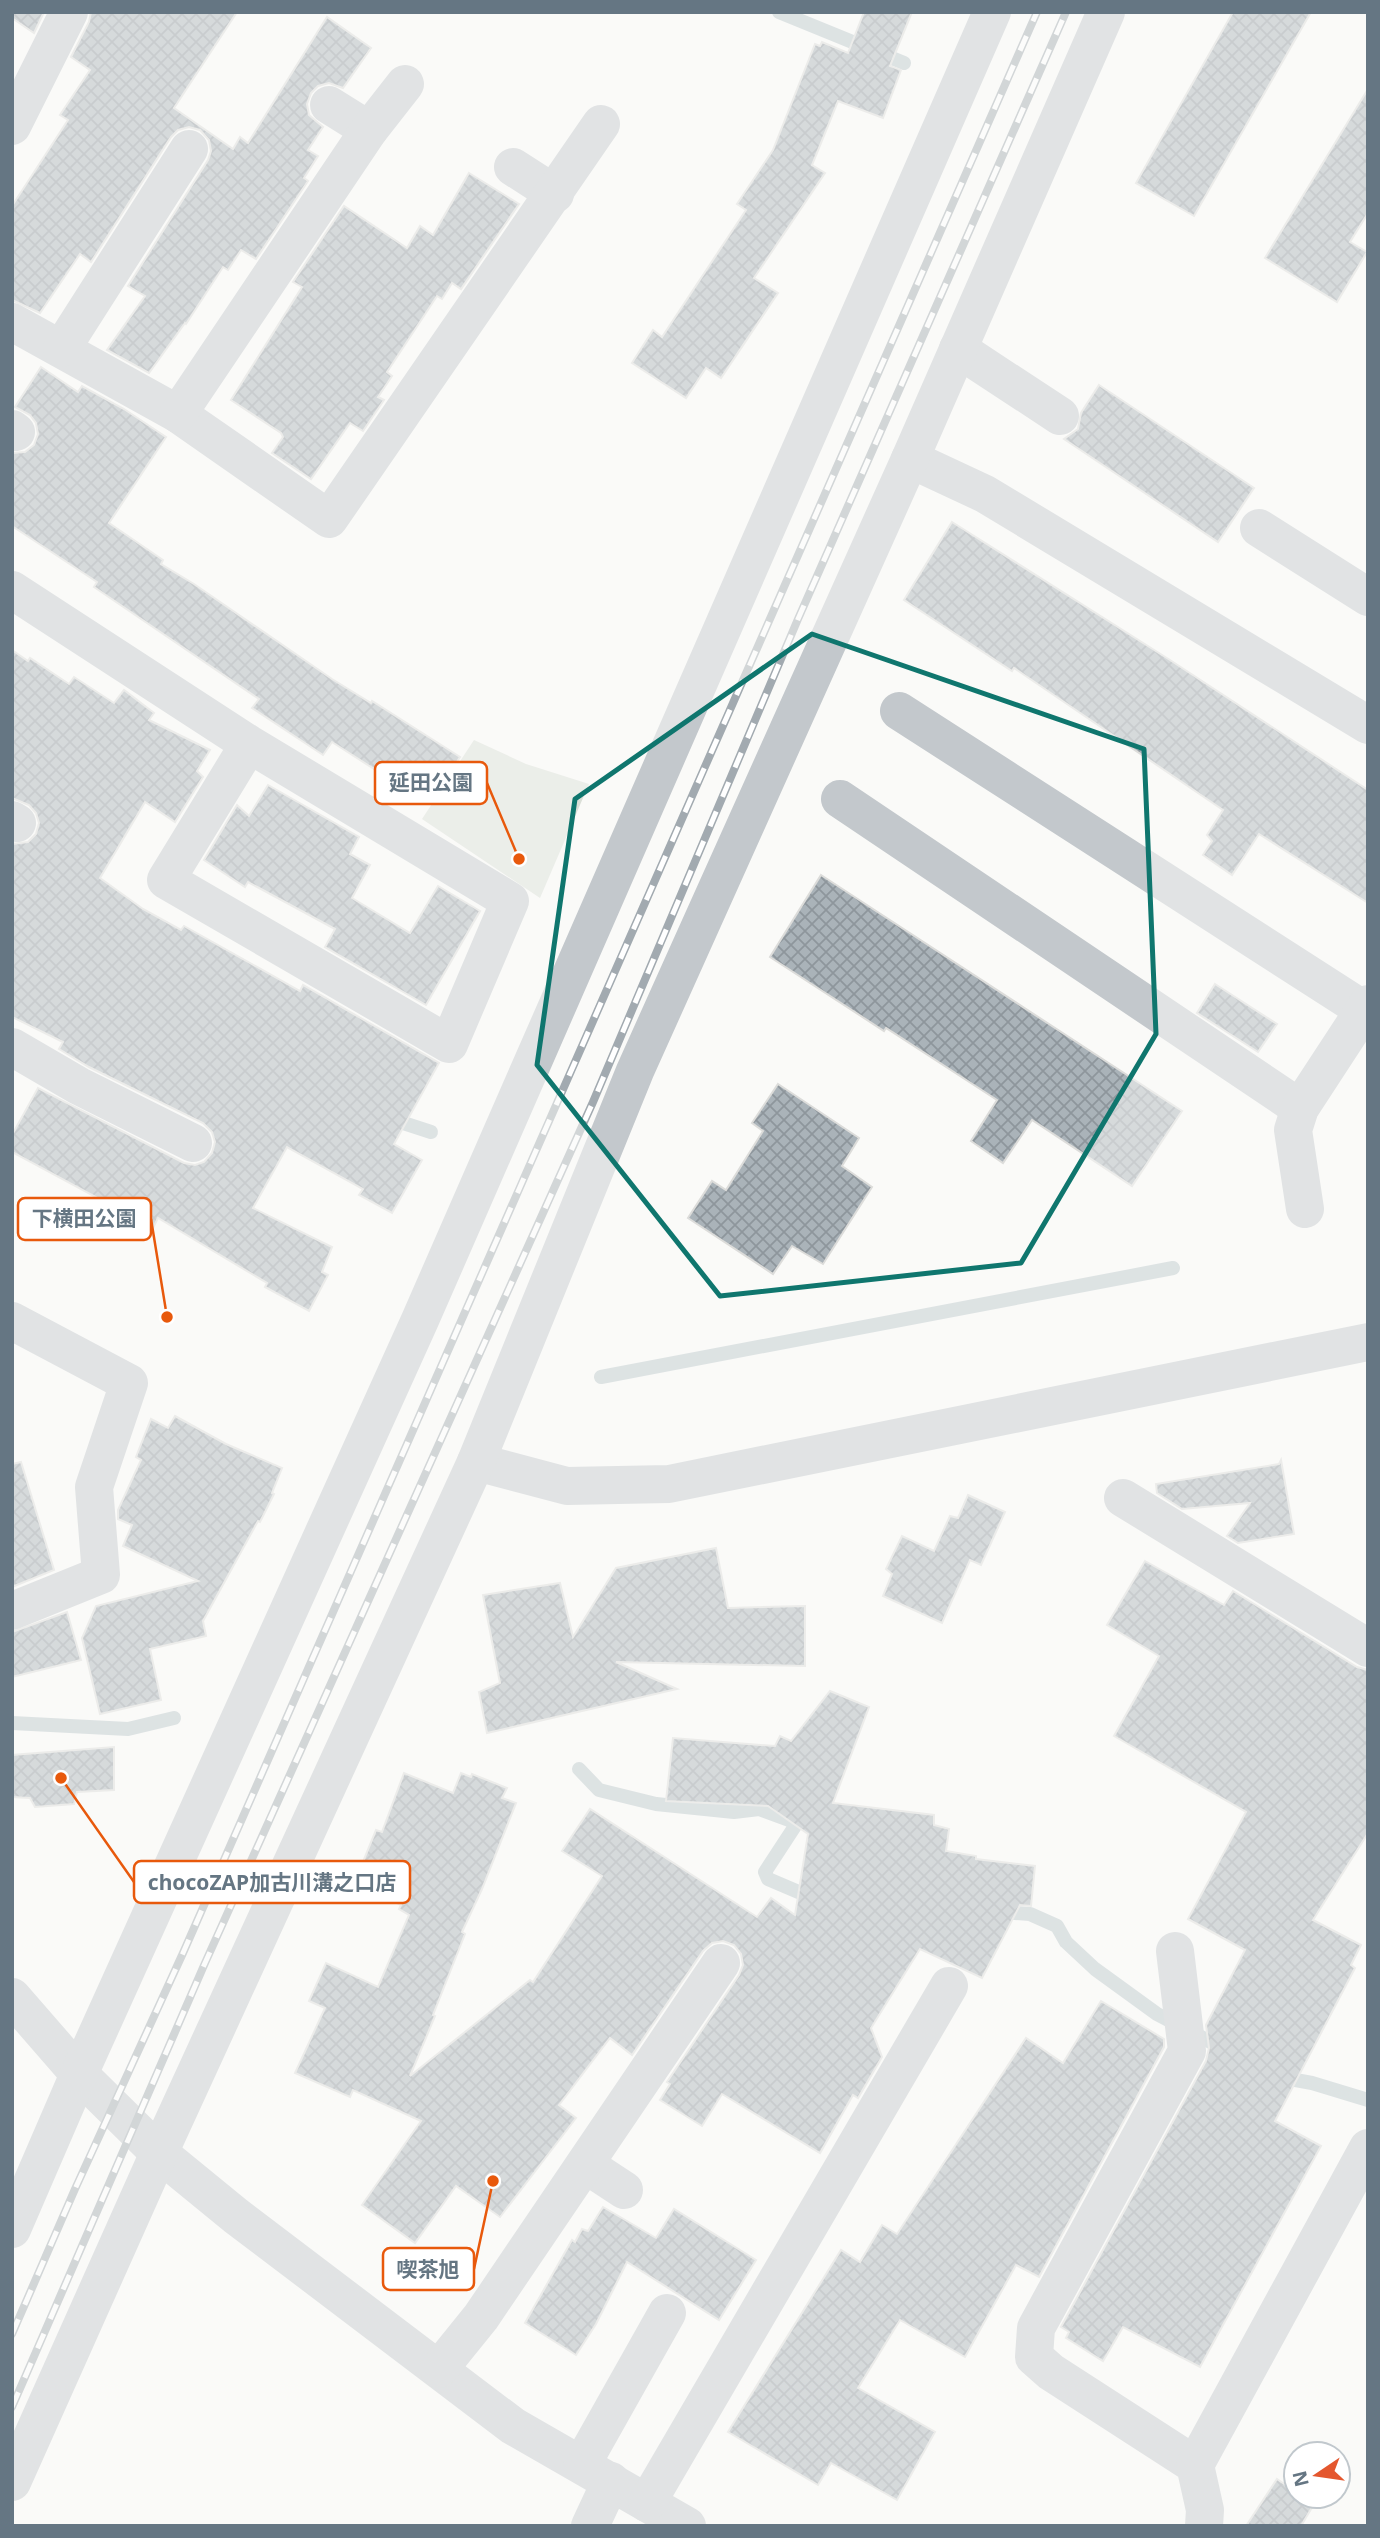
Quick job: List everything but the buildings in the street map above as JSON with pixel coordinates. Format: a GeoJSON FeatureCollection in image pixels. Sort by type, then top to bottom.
{"type":"FeatureCollection","features":[{"type":"Feature","properties":{"kind":"street"},"geometry":{"type":"LineString","coordinates":[[12,126],[69,12]]}},
{"type":"Feature","properties":{"kind":"street"},"geometry":{"type":"LineString","coordinates":[[12,2229],[79,2074],[420,1320],[992,12]]}},
{"type":"Feature","properties":{"kind":"street"},"geometry":{"type":"LineString","coordinates":[[12,2482],[159,2153],[476,1462],[635,1071],[1107,12]]}},
{"type":"Feature","properties":{"kind":"street"},"geometry":{"type":"LineString","coordinates":[[178,414],[369,130],[405,84]]}},
{"type":"Feature","properties":{"kind":"street"},"geometry":{"type":"LineString","coordinates":[[329,106],[369,130]]}},
{"type":"Feature","properties":{"kind":"street"},"geometry":{"type":"LineString","coordinates":[[12,322],[178,414],[329,519],[601,124]]}},
{"type":"Feature","properties":{"kind":"street"},"geometry":{"type":"LineString","coordinates":[[62,348],[189,149]]}},
{"type":"Feature","properties":{"kind":"street"},"geometry":{"type":"LineString","coordinates":[[513,167],[555,194]]}},
{"type":"Feature","properties":{"kind":"street"},"geometry":{"type":"LineString","coordinates":[[958,349],[1060,416]]}},
{"type":"Feature","properties":{"kind":"street"},"geometry":{"type":"LineString","coordinates":[[910,458],[985,494],[1368,725]]}},
{"type":"Feature","properties":{"kind":"street"},"geometry":{"type":"LineString","coordinates":[[1259,528],[1368,597]]}},
{"type":"Feature","properties":{"kind":"street"},"geometry":{"type":"LineString","coordinates":[[12,590],[249,744],[510,901],[449,1044],[166,880],[249,744]]}},
{"type":"Feature","properties":{"kind":"street"},"geometry":{"type":"LineString","coordinates":[[899,711],[1366,1007],[1300,1108],[1293,1130],[1305,1209]]}},
{"type":"Feature","properties":{"kind":"street"},"geometry":{"type":"LineString","coordinates":[[840,799],[1300,1108]]}},
{"type":"Feature","properties":{"kind":"street"},"geometry":{"type":"LineString","coordinates":[[12,1047],[79,1086],[192,1143]]}},
{"type":"Feature","properties":{"kind":"street"},"geometry":{"type":"LineString","coordinates":[[12,1321],[129,1383],[94,1486],[101,1576],[12,1611]]}},
{"type":"Feature","properties":{"kind":"street"},"geometry":{"type":"LineString","coordinates":[[476,1462],[567,1486],[669,1485],[1368,1342]]}},
{"type":"Feature","properties":{"kind":"street"},"geometry":{"type":"LineString","coordinates":[[1123,1498],[1368,1648]]}},
{"type":"Feature","properties":{"kind":"street"},"geometry":{"type":"LineString","coordinates":[[1175,1951],[1186,2051],[1036,2328],[1034,2357],[1051,2372],[1195,2465]]}},
{"type":"Feature","properties":{"kind":"street"},"geometry":{"type":"LineString","coordinates":[[439,2369],[481,2317],[721,1963]]}},
{"type":"Feature","properties":{"kind":"street"},"geometry":{"type":"LineString","coordinates":[[647,2503],[948,1986]]}},
{"type":"Feature","properties":{"kind":"street"},"geometry":{"type":"LineString","coordinates":[[12,1997],[79,2074],[159,2153],[236,2216],[513,2426],[687,2526]]}},
{"type":"Feature","properties":{"kind":"street"},"geometry":{"type":"LineString","coordinates":[[1204,2526],[1205,2510],[1195,2465],[1368,2148]]}},
{"type":"Feature","properties":{"kind":"street"},"geometry":{"type":"LineString","coordinates":[[586,2165],[624,2190]]}},
{"type":"Feature","properties":{"kind":"street"},"geometry":{"type":"LineString","coordinates":[[590,2526],[597,2472],[667,2313]]}},
{"type":"Feature","properties":{"kind":"highlighted area"},"geometry":{"type":"Polygon","coordinates":[[[812,634],[1144,749],[1156,1034],[1021,1263],[720,1296],[537,1065],[575,799],[812,634]]]}},
{"type":"Feature","properties":{"kind":"shaded area"},"geometry":{"type":"Polygon","coordinates":[[[474,740],[526,764],[589,784],[540,898],[422,819],[474,740]]]}},
{"type":"Feature","properties":{"kind":"waterway"},"geometry":{"type":"LineString","coordinates":[[779,12],[904,63]]}},
{"type":"Feature","properties":{"kind":"waterway"},"geometry":{"type":"LineString","coordinates":[[388,1118],[431,1132]]}},
{"type":"Feature","properties":{"kind":"waterway"},"geometry":{"type":"LineString","coordinates":[[601,1377],[1173,1268]]}},
{"type":"Feature","properties":{"kind":"waterway"},"geometry":{"type":"LineString","coordinates":[[12,1723],[128,1729],[174,1718]]}},
{"type":"Feature","properties":{"kind":"waterway"},"geometry":{"type":"LineString","coordinates":[[579,1769],[599,1790],[656,1804],[734,1812],[759,1809],[797,1823],[765,1872],[768,1879],[815,1899]]}},
{"type":"Feature","properties":{"kind":"waterway"},"geometry":{"type":"LineString","coordinates":[[999,1912],[1030,1914],[1057,1926],[1066,1942],[1095,1969],[1157,2014],[1224,2049]]}},
{"type":"Feature","properties":{"kind":"waterway"},"geometry":{"type":"LineString","coordinates":[[1279,2077],[1312,2083],[1368,2100]]}},
{"type":"Feature","properties":{"kind":"railway"},"geometry":{"type":"LineString","coordinates":[[12,2334],[183,1953],[1037,12]]}},
{"type":"Feature","properties":{"kind":"railway"},"geometry":{"type":"LineString","coordinates":[[12,2407],[205,1963],[593,1102],[798,619],[1066,12]]}},
{"type":"Feature","properties":{"kind":"place","name":"延田公園"},"geometry":{"type":"Point","coordinates":[519,859]}},
{"type":"Feature","properties":{"kind":"place","name":"下横田公園"},"geometry":{"type":"Point","coordinates":[167,1317]}},
{"type":"Feature","properties":{"kind":"place","name":"chocoZAP加古川溝之口店"},"geometry":{"type":"Point","coordinates":[61,1778]}},
{"type":"Feature","properties":{"kind":"place","name":"喫茶旭"},"geometry":{"type":"Point","coordinates":[493,2181]}}]}
